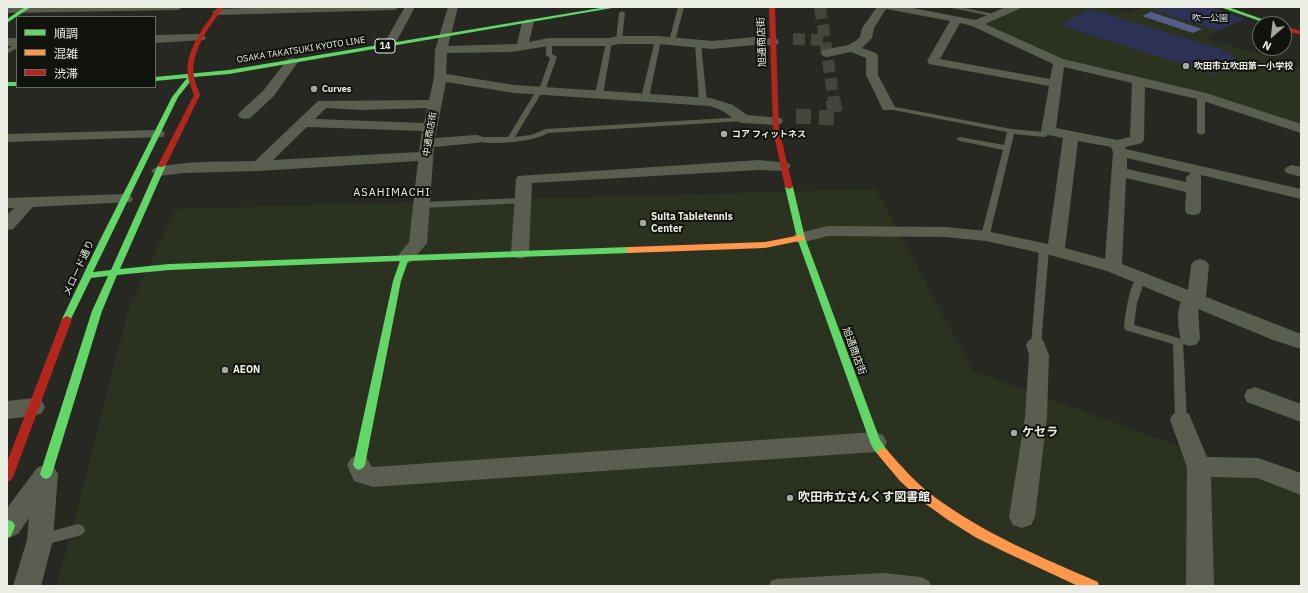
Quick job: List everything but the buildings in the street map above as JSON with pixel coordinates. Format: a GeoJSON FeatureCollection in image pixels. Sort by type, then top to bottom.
{"type":"FeatureCollection","features":[{"type":"Feature","properties":{"kind":"street"},"geometry":{"type":"LineString","coordinates":[[7,10],[26,8],[178,7]]}},
{"type":"Feature","properties":{"kind":"street"},"geometry":{"type":"LineString","coordinates":[[219,9],[396,7]]}},
{"type":"Feature","properties":{"kind":"street"},"geometry":{"type":"LineString","coordinates":[[389,45],[410,7]]}},
{"type":"Feature","properties":{"kind":"street","name":"中通商店街"},"geometry":{"type":"LineString","coordinates":[[405,258],[418,243],[430,127],[440,77],[443,43],[453,7]]}},
{"type":"Feature","properties":{"kind":"street","name":"旭通商店街"},"geometry":{"type":"LineString","coordinates":[[772,7],[776,121],[783,166],[797,217],[801,238],[875,442],[886,458],[916,491],[942,511],[978,534],[1093,586]]}},
{"type":"Feature","properties":{"kind":"street"},"geometry":{"type":"LineString","coordinates":[[827,53],[852,48],[858,45],[866,38],[868,28],[882,7]]}},
{"type":"Feature","properties":{"kind":"street"},"geometry":{"type":"LineString","coordinates":[[889,7],[957,19],[976,24],[1059,62],[1201,96],[1301,128]]}},
{"type":"Feature","properties":{"kind":"street"},"geometry":{"type":"LineString","coordinates":[[976,24],[1015,7]]}},
{"type":"Feature","properties":{"kind":"street"},"geometry":{"type":"LineString","coordinates":[[1223,7],[1252,17]]}},
{"type":"Feature","properties":{"kind":"street"},"geometry":{"type":"LineString","coordinates":[[7,21],[26,8]]}},
{"type":"Feature","properties":{"kind":"street","name":"メロード通り"},"geometry":{"type":"LineString","coordinates":[[46,474],[97,311],[159,171],[198,95],[191,77],[193,62],[200,38],[219,9]]}},
{"type":"Feature","properties":{"kind":"street","name":"OSAKA TAKATSUKI KYOTO LINE"},"geometry":{"type":"LineString","coordinates":[[156,79],[191,77],[292,62],[389,45],[443,43],[528,22],[618,10]]}},
{"type":"Feature","properties":{"kind":"street"},"geometry":{"type":"LineString","coordinates":[[957,19],[933,61],[1056,84]]}},
{"type":"Feature","properties":{"kind":"street"},"geometry":{"type":"LineString","coordinates":[[522,46],[528,22]]}},
{"type":"Feature","properties":{"kind":"street"},"geometry":{"type":"LineString","coordinates":[[156,39],[200,38]]}},
{"type":"Feature","properties":{"kind":"street"},"geometry":{"type":"LineString","coordinates":[[443,43],[522,46],[549,42],[658,40],[712,45],[755,41],[773,42]]}},
{"type":"Feature","properties":{"kind":"street"},"geometry":{"type":"LineString","coordinates":[[852,48],[872,56],[872,75],[888,107]]}},
{"type":"Feature","properties":{"kind":"street"},"geometry":{"type":"LineString","coordinates":[[245,115],[268,94],[292,62]]}},
{"type":"Feature","properties":{"kind":"street"},"geometry":{"type":"LineString","coordinates":[[1059,62],[1048,131],[1119,148],[1186,166],[1194,170],[1301,194]]}},
{"type":"Feature","properties":{"kind":"street","name":"メロード通り"},"geometry":{"type":"LineString","coordinates":[[7,477],[68,316],[89,275],[103,242],[176,97],[191,77]]}},
{"type":"Feature","properties":{"kind":"street"},"geometry":{"type":"LineString","coordinates":[[440,77],[514,89],[711,102],[729,107],[742,119],[776,121]]}},
{"type":"Feature","properties":{"kind":"street"},"geometry":{"type":"LineString","coordinates":[[1119,148],[1137,140],[1139,82]]}},
{"type":"Feature","properties":{"kind":"street"},"geometry":{"type":"LineString","coordinates":[[258,166],[323,104],[361,106],[435,104]]}},
{"type":"Feature","properties":{"kind":"street"},"geometry":{"type":"LineString","coordinates":[[303,123],[430,127]]}},
{"type":"Feature","properties":{"kind":"street"},"geometry":{"type":"LineString","coordinates":[[7,138],[158,134]]}},
{"type":"Feature","properties":{"kind":"street"},"geometry":{"type":"LineString","coordinates":[[1050,250],[1071,136]]}},
{"type":"Feature","properties":{"kind":"street"},"geometry":{"type":"LineString","coordinates":[[159,171],[184,168],[367,161],[476,139]]}},
{"type":"Feature","properties":{"kind":"street"},"geometry":{"type":"LineString","coordinates":[[1113,267],[1119,172],[1119,148]]}},
{"type":"Feature","properties":{"kind":"street"},"geometry":{"type":"LineString","coordinates":[[520,253],[524,179],[759,165],[783,166]]}},
{"type":"Feature","properties":{"kind":"street"},"geometry":{"type":"LineString","coordinates":[[1193,210],[1194,170]]}},
{"type":"Feature","properties":{"kind":"street"},"geometry":{"type":"LineString","coordinates":[[1119,172],[1194,189]]}},
{"type":"Feature","properties":{"kind":"street"},"geometry":{"type":"LineString","coordinates":[[7,203],[125,199]]}},
{"type":"Feature","properties":{"kind":"street"},"geometry":{"type":"LineString","coordinates":[[7,224],[28,203]]}},
{"type":"Feature","properties":{"kind":"street"},"geometry":{"type":"LineString","coordinates":[[89,275],[169,267],[765,245],[828,231],[944,232],[986,236],[1050,250],[1113,267],[1141,277],[1280,335],[1301,342]]}},
{"type":"Feature","properties":{"kind":"street"},"geometry":{"type":"LineString","coordinates":[[405,258],[397,281],[359,465],[362,474],[372,477],[875,442]]}},
{"type":"Feature","properties":{"kind":"street"},"geometry":{"type":"LineString","coordinates":[[1190,340],[1188,307],[1196,300],[1200,265]]}},
{"type":"Feature","properties":{"kind":"street"},"geometry":{"type":"LineString","coordinates":[[1022,516],[1036,417],[1039,355],[1036,345]]}},
{"type":"Feature","properties":{"kind":"street"},"geometry":{"type":"LineString","coordinates":[[1255,396],[1301,412]]}},
{"type":"Feature","properties":{"kind":"street"},"geometry":{"type":"LineString","coordinates":[[7,410],[34,407]]}},
{"type":"Feature","properties":{"kind":"street"},"geometry":{"type":"LineString","coordinates":[[1181,420],[1199,467],[1200,586]]}},
{"type":"Feature","properties":{"kind":"street"},"geometry":{"type":"LineString","coordinates":[[1199,467],[1258,468],[1301,484]]}},
{"type":"Feature","properties":{"kind":"street"},"geometry":{"type":"LineString","coordinates":[[8,520],[46,474]]}},
{"type":"Feature","properties":{"kind":"street"},"geometry":{"type":"LineString","coordinates":[[28,586],[40,540],[46,474]]}},
{"type":"Feature","properties":{"kind":"lane"},"geometry":{"type":"LineString","coordinates":[[672,41],[681,7]]}},
{"type":"Feature","properties":{"kind":"lane"},"geometry":{"type":"LineString","coordinates":[[950,7],[996,15]]}},
{"type":"Feature","properties":{"kind":"lane"},"geometry":{"type":"LineString","coordinates":[[599,95],[614,41],[618,10]]}},
{"type":"Feature","properties":{"kind":"lane"},"geometry":{"type":"LineString","coordinates":[[645,98],[658,40]]}},
{"type":"Feature","properties":{"kind":"lane"},"geometry":{"type":"LineString","coordinates":[[511,138],[542,88],[554,57],[549,55],[549,42]]}},
{"type":"Feature","properties":{"kind":"lane"},"geometry":{"type":"LineString","coordinates":[[698,44],[703,102]]}},
{"type":"Feature","properties":{"kind":"lane"},"geometry":{"type":"LineString","coordinates":[[7,52],[16,46]]}},
{"type":"Feature","properties":{"kind":"lane"},"geometry":{"type":"LineString","coordinates":[[1201,96],[1201,133]]}},
{"type":"Feature","properties":{"kind":"lane"},"geometry":{"type":"LineString","coordinates":[[888,107],[1011,131],[1045,135],[1048,131]]}},
{"type":"Feature","properties":{"kind":"lane"},"geometry":{"type":"LineString","coordinates":[[476,139],[530,138],[546,131],[742,119]]}},
{"type":"Feature","properties":{"kind":"lane"},"geometry":{"type":"LineString","coordinates":[[986,236],[1011,131]]}},
{"type":"Feature","properties":{"kind":"lane"},"geometry":{"type":"LineString","coordinates":[[960,139],[1007,148]]}},
{"type":"Feature","properties":{"kind":"lane"},"geometry":{"type":"LineString","coordinates":[[422,205],[522,201]]}},
{"type":"Feature","properties":{"kind":"lane"},"geometry":{"type":"LineString","coordinates":[[1036,345],[1050,250]]}},
{"type":"Feature","properties":{"kind":"lane"},"geometry":{"type":"LineString","coordinates":[[1141,277],[1132,303],[1129,327],[1178,342],[1181,420]]}},
{"type":"Feature","properties":{"kind":"lane"},"geometry":{"type":"LineString","coordinates":[[40,540],[78,530]]}},
{"type":"Feature","properties":{"kind":"lane"},"geometry":{"type":"LineString","coordinates":[[776,586],[884,580],[921,584],[924,586]]}},
{"type":"Feature","properties":{"kind":"shaded area","name":"吹田市立吹田第一小学校"},"geometry":{"type":"Polygon","coordinates":[[[1021,7],[1106,7],[1127,14],[1146,7],[1217,31],[1206,38],[1252,53],[1252,56],[1263,56],[1301,68],[1301,127],[1068,63],[981,25],[1021,7]]]}},
{"type":"Feature","properties":{"kind":"shaded area"},"geometry":{"type":"Polygon","coordinates":[[[1151,12],[1202,29],[1193,33],[1142,16],[1151,12]]]}},
{"type":"Feature","properties":{"kind":"shaded area"},"geometry":{"type":"Polygon","coordinates":[[[876,189],[973,371],[1301,491],[1301,586],[57,586],[129,308],[176,209],[876,189]]]}},
{"type":"Feature","properties":{"kind":"green space","name":"吹一公園"},"geometry":{"type":"Polygon","coordinates":[[[1146,7],[1209,7],[1245,19],[1217,31],[1146,7]]]}},
{"type":"Feature","properties":{"kind":"green space"},"geometry":{"type":"Polygon","coordinates":[[[1089,9],[1218,48],[1237,58],[1216,75],[1060,25],[1089,9]]]}},
{"type":"Feature","properties":{"kind":"tunnel"},"geometry":{"type":"LineString","coordinates":[[820,7],[825,40]]}},
{"type":"Feature","properties":{"kind":"tunnel"},"geometry":{"type":"LineString","coordinates":[[793,39],[825,40]]}},
{"type":"Feature","properties":{"kind":"tunnel"},"geometry":{"type":"LineString","coordinates":[[825,40],[834,101]]}},
{"type":"Feature","properties":{"kind":"tunnel"},"geometry":{"type":"LineString","coordinates":[[796,116],[836,118],[833,100]]}},
{"type":"Feature","properties":{"kind":"traffic: fast"},"geometry":{"type":"LineString","coordinates":[[7,21],[28,7]]}},
{"type":"Feature","properties":{"kind":"traffic: fast"},"geometry":{"type":"LineString","coordinates":[[156,79],[229,72],[615,7]]}},
{"type":"Feature","properties":{"kind":"traffic: fast"},"geometry":{"type":"LineString","coordinates":[[1223,7],[1252,17]]}},
{"type":"Feature","properties":{"kind":"traffic: fast"},"geometry":{"type":"LineString","coordinates":[[67,319],[103,242],[175,97],[191,77]]}},
{"type":"Feature","properties":{"kind":"traffic: fast"},"geometry":{"type":"LineString","coordinates":[[7,84],[16,84]]}},
{"type":"Feature","properties":{"kind":"traffic: fast"},"geometry":{"type":"LineString","coordinates":[[46,474],[97,311],[162,165]]}},
{"type":"Feature","properties":{"kind":"traffic: fast"},"geometry":{"type":"LineString","coordinates":[[789,187],[801,238],[875,442],[883,453]]}},
{"type":"Feature","properties":{"kind":"traffic: fast"},"geometry":{"type":"LineString","coordinates":[[89,275],[169,267],[629,250]]}},
{"type":"Feature","properties":{"kind":"traffic: fast"},"geometry":{"type":"LineString","coordinates":[[359,465],[397,281],[405,258]]}},
{"type":"Feature","properties":{"kind":"traffic: fast"},"geometry":{"type":"LineString","coordinates":[[7,532],[9,526]]}},
{"type":"Feature","properties":{"kind":"traffic: slow"},"geometry":{"type":"LineString","coordinates":[[629,250],[765,245],[801,238]]}},
{"type":"Feature","properties":{"kind":"traffic: slow"},"geometry":{"type":"LineString","coordinates":[[883,453],[904,477],[927,498],[952,516],[979,533],[1035,561],[1093,586]]}},
{"type":"Feature","properties":{"kind":"traffic: jam"},"geometry":{"type":"LineString","coordinates":[[162,165],[197,95],[191,79],[192,58],[195,49],[204,31],[221,7]]}},
{"type":"Feature","properties":{"kind":"traffic: jam"},"geometry":{"type":"LineString","coordinates":[[772,7],[776,129],[789,187]]}},
{"type":"Feature","properties":{"kind":"traffic: jam"},"geometry":{"type":"LineString","coordinates":[[1292,30],[1301,33]]}},
{"type":"Feature","properties":{"kind":"traffic: jam"},"geometry":{"type":"LineString","coordinates":[[7,477],[67,319]]}},
{"type":"Feature","properties":{"kind":"place","name":"吹田市立吹田第一小学校"},"geometry":{"type":"Point","coordinates":[1186,66]}},
{"type":"Feature","properties":{"kind":"place","name":"Curves"},"geometry":{"type":"Point","coordinates":[314,89]}},
{"type":"Feature","properties":{"kind":"place","name":"コア フィットネス"},"geometry":{"type":"Point","coordinates":[724,134]}},
{"type":"Feature","properties":{"kind":"place","name":"Suita Tabletennis Center"},"geometry":{"type":"Point","coordinates":[643,223]}},
{"type":"Feature","properties":{"kind":"place","name":"AEON"},"geometry":{"type":"Point","coordinates":[225,370]}},
{"type":"Feature","properties":{"kind":"place","name":"ケセラ"},"geometry":{"type":"Point","coordinates":[1014,433]}},
{"type":"Feature","properties":{"kind":"place","name":"吹田市立さんくす図書館"},"geometry":{"type":"Point","coordinates":[790,498]}},
{"type":"Feature","properties":{"kind":"district","name":"ASAHIMACHI"},"geometry":{"type":"Point","coordinates":[392,193]}}]}
